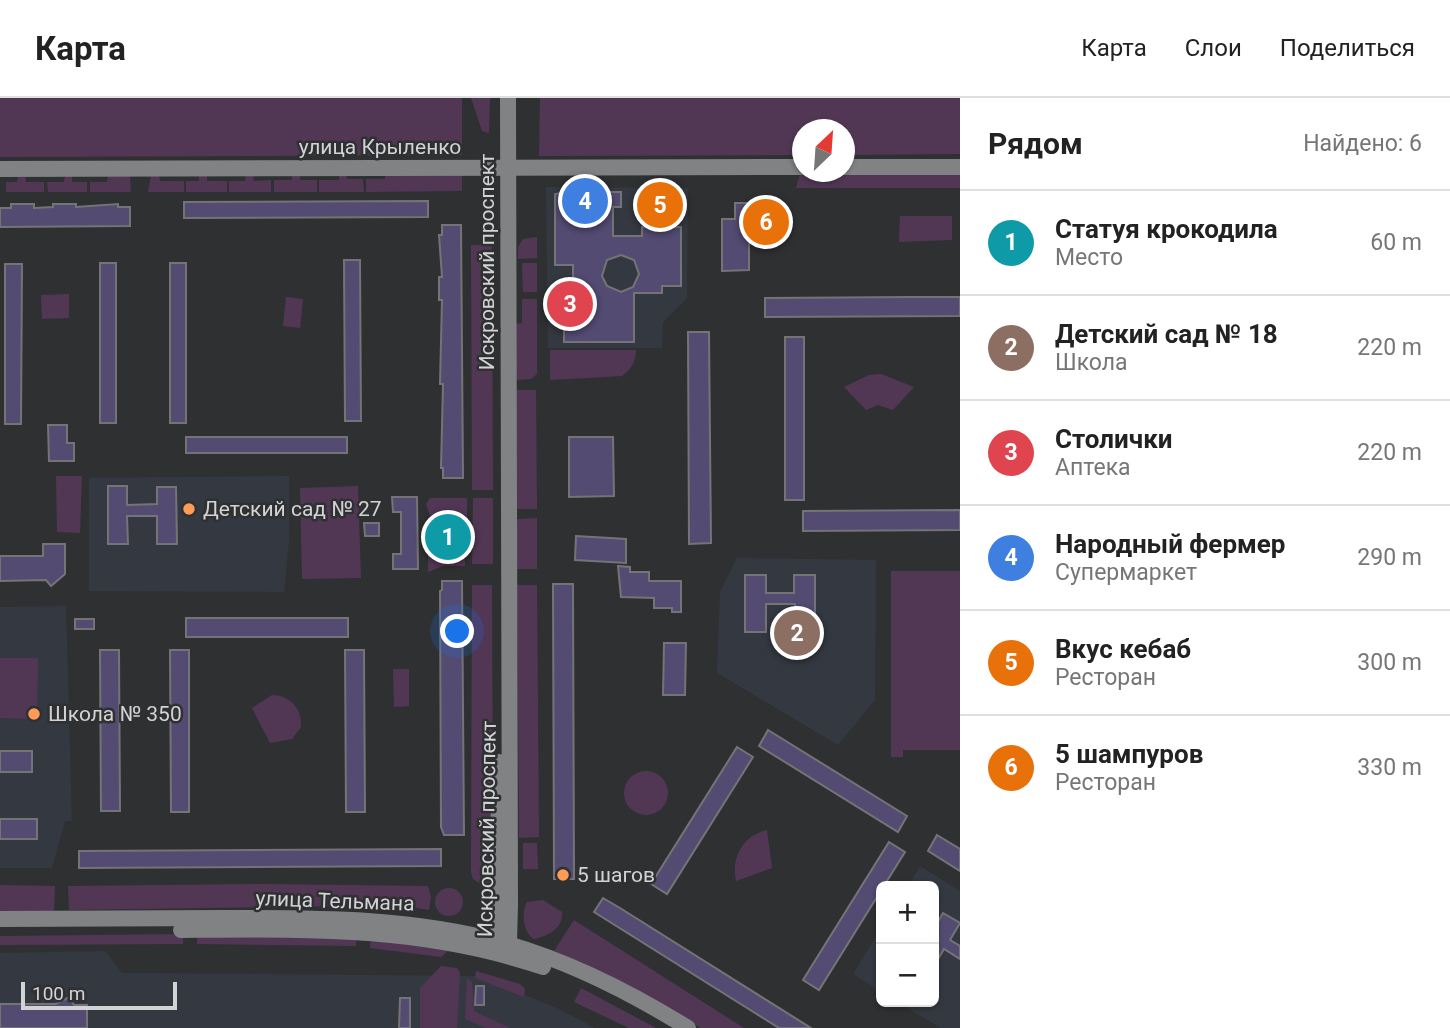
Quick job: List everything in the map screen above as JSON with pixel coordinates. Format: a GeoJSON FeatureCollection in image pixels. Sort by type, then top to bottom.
{"type":"FeatureCollection","features":[{"type":"Feature","properties":{"kind":"street","name":"Искровский проспект"},"geometry":{"type":"LineString","coordinates":[[497,98],[502,168],[503,946]]}},
{"type":"Feature","properties":{"kind":"street","name":"Искровский проспект"},"geometry":{"type":"LineString","coordinates":[[502,168],[508,98]]}},
{"type":"Feature","properties":{"kind":"street","name":"улица Крыленко"},"geometry":{"type":"LineString","coordinates":[[0,169],[792,167]]}},
{"type":"Feature","properties":{"kind":"street"},"geometry":{"type":"LineString","coordinates":[[855,167],[960,167]]}},
{"type":"Feature","properties":{"kind":"street","name":"улица Тельмана"},"geometry":{"type":"LineString","coordinates":[[0,919],[365,919],[420,925],[503,946],[604,981],[688,1028]]}},
{"type":"Feature","properties":{"kind":"street","name":"улица Тельмана"},"geometry":{"type":"LineString","coordinates":[[0,930],[364,930],[503,946],[579,981],[667,1028]]}},
{"type":"Feature","properties":{"kind":"shaded area"},"geometry":{"type":"Polygon","coordinates":[[[0,98],[462,98],[462,155],[0,157],[0,98]]]}},
{"type":"Feature","properties":{"kind":"shaded area"},"geometry":{"type":"Polygon","coordinates":[[[471,98],[490,98],[489,133],[482,131],[471,98]]]}},
{"type":"Feature","properties":{"kind":"shaded area"},"geometry":{"type":"Polygon","coordinates":[[[540,98],[960,98],[960,154],[855,155],[855,119],[792,119],[792,155],[539,156],[540,98]]]}},
{"type":"Feature","properties":{"kind":"shaded area"},"geometry":{"type":"Polygon","coordinates":[[[855,174],[960,174],[960,188],[796,188],[798,182],[855,182],[855,174]]]}},
{"type":"Feature","properties":{"kind":"shaded area"},"geometry":{"type":"Polygon","coordinates":[[[130,175],[131,192],[90,192],[90,182],[107,182],[108,176],[130,175]]]}},
{"type":"Feature","properties":{"kind":"shaded area"},"geometry":{"type":"Polygon","coordinates":[[[151,175],[159,175],[160,181],[184,181],[184,192],[148,192],[151,175]]]}},
{"type":"Feature","properties":{"kind":"shaded area"},"geometry":{"type":"Polygon","coordinates":[[[199,175],[207,175],[207,181],[227,181],[227,192],[186,192],[186,181],[199,181],[199,175]]]}},
{"type":"Feature","properties":{"kind":"shaded area"},"geometry":{"type":"Polygon","coordinates":[[[246,175],[253,175],[254,181],[271,180],[271,192],[229,192],[229,181],[245,181],[246,175]]]}},
{"type":"Feature","properties":{"kind":"shaded area"},"geometry":{"type":"Polygon","coordinates":[[[292,175],[300,175],[300,180],[317,180],[317,192],[274,192],[274,180],[292,180],[292,175]]]}},
{"type":"Feature","properties":{"kind":"shaded area"},"geometry":{"type":"Polygon","coordinates":[[[339,175],[346,175],[347,179],[363,179],[364,192],[319,192],[319,180],[339,180],[339,175]]]}},
{"type":"Feature","properties":{"kind":"shaded area"},"geometry":{"type":"Polygon","coordinates":[[[385,175],[462,175],[462,191],[366,192],[366,179],[385,179],[385,175]]]}},
{"type":"Feature","properties":{"kind":"shaded area"},"geometry":{"type":"Polygon","coordinates":[[[18,176],[25,176],[26,182],[44,182],[44,192],[6,192],[6,182],[17,182],[18,176]]]}},
{"type":"Feature","properties":{"kind":"shaded area"},"geometry":{"type":"Polygon","coordinates":[[[65,176],[72,176],[72,182],[87,182],[87,192],[48,192],[47,182],[64,182],[65,176]]]}},
{"type":"Feature","properties":{"kind":"shaded area"},"geometry":{"type":"Polygon","coordinates":[[[546,187],[688,188],[687,298],[663,322],[662,348],[548,348],[546,187]]]}},
{"type":"Feature","properties":{"kind":"shaded area"},"geometry":{"type":"Polygon","coordinates":[[[900,216],[952,216],[952,240],[899,242],[900,216]]]}},
{"type":"Feature","properties":{"kind":"shaded area"},"geometry":{"type":"Polygon","coordinates":[[[537,237],[537,258],[518,259],[518,247],[523,239],[537,237]]]}},
{"type":"Feature","properties":{"kind":"shaded area"},"geometry":{"type":"Polygon","coordinates":[[[471,245],[492,245],[493,490],[472,490],[471,245]]]}},
{"type":"Feature","properties":{"kind":"shaded area"},"geometry":{"type":"Polygon","coordinates":[[[522,263],[537,263],[537,292],[523,292],[522,263]]]}},
{"type":"Feature","properties":{"kind":"shaded area"},"geometry":{"type":"Polygon","coordinates":[[[69,294],[69,318],[42,319],[41,295],[69,294]]]}},
{"type":"Feature","properties":{"kind":"shaded area"},"geometry":{"type":"Polygon","coordinates":[[[286,297],[303,299],[300,328],[283,326],[286,297]]]}},
{"type":"Feature","properties":{"kind":"shaded area"},"geometry":{"type":"Polygon","coordinates":[[[522,299],[537,299],[537,374],[531,379],[516,380],[516,324],[522,323],[522,299]]]}},
{"type":"Feature","properties":{"kind":"shaded area"},"geometry":{"type":"Polygon","coordinates":[[[550,350],[636,350],[632,365],[622,376],[550,380],[550,350]]]}},
{"type":"Feature","properties":{"kind":"shaded area"},"geometry":{"type":"Polygon","coordinates":[[[881,374],[914,387],[893,410],[878,405],[866,410],[844,387],[869,375],[881,374]]]}},
{"type":"Feature","properties":{"kind":"shaded area"},"geometry":{"type":"Polygon","coordinates":[[[516,390],[536,390],[537,509],[517,509],[516,390]]]}},
{"type":"Feature","properties":{"kind":"shaded area"},"geometry":{"type":"Polygon","coordinates":[[[56,476],[82,476],[80,533],[57,532],[56,476]]]}},
{"type":"Feature","properties":{"kind":"shaded area","name":"Детский сад № 27"},"geometry":{"type":"Polygon","coordinates":[[[289,476],[289,541],[284,592],[89,591],[89,478],[289,476]]]}},
{"type":"Feature","properties":{"kind":"shaded area"},"geometry":{"type":"Polygon","coordinates":[[[358,486],[361,578],[302,579],[300,488],[358,486]]]}},
{"type":"Feature","properties":{"kind":"shaded area"},"geometry":{"type":"Polygon","coordinates":[[[430,498],[467,498],[467,517],[430,516],[426,504],[430,498]]]}},
{"type":"Feature","properties":{"kind":"shaded area"},"geometry":{"type":"Polygon","coordinates":[[[473,498],[493,498],[493,564],[472,564],[473,498]]]}},
{"type":"Feature","properties":{"kind":"shaded area"},"geometry":{"type":"Polygon","coordinates":[[[537,518],[537,569],[517,569],[517,519],[537,518]]]}},
{"type":"Feature","properties":{"kind":"shaded area"},"geometry":{"type":"Polygon","coordinates":[[[464,527],[465,566],[443,566],[428,572],[428,528],[464,527]]]}},
{"type":"Feature","properties":{"kind":"shaded area"},"geometry":{"type":"Polygon","coordinates":[[[737,558],[876,560],[875,700],[838,745],[717,673],[720,592],[737,558]]]}},
{"type":"Feature","properties":{"kind":"shaded area"},"geometry":{"type":"Polygon","coordinates":[[[891,571],[960,571],[960,750],[903,750],[903,757],[891,757],[891,571]]]}},
{"type":"Feature","properties":{"kind":"shaded area"},"geometry":{"type":"Polygon","coordinates":[[[472,585],[492,585],[493,876],[490,890],[473,879],[471,872],[472,585]]]}},
{"type":"Feature","properties":{"kind":"shaded area"},"geometry":{"type":"Polygon","coordinates":[[[517,585],[537,585],[539,837],[519,838],[517,585]]]}},
{"type":"Feature","properties":{"kind":"shaded area","name":"Школа № 350"},"geometry":{"type":"Polygon","coordinates":[[[66,606],[72,821],[65,821],[52,868],[0,868],[0,607],[66,606]]]}},
{"type":"Feature","properties":{"kind":"shaded area"},"geometry":{"type":"Polygon","coordinates":[[[0,658],[38,658],[37,719],[0,718],[0,658]]]}},
{"type":"Feature","properties":{"kind":"shaded area"},"geometry":{"type":"Polygon","coordinates":[[[393,669],[409,669],[409,706],[394,707],[393,669]]]}},
{"type":"Feature","properties":{"kind":"shaded area"},"geometry":{"type":"Polygon","coordinates":[[[272,695],[284,697],[297,709],[301,727],[292,739],[270,743],[252,708],[272,695]]]}},
{"type":"Feature","properties":{"kind":"shaded area"},"geometry":{"type":"Polygon","coordinates":[[[646,771],[661,778],[668,793],[661,808],[646,815],[631,808],[624,793],[631,778],[646,771]]]}},
{"type":"Feature","properties":{"kind":"shaded area"},"geometry":{"type":"Polygon","coordinates":[[[767,830],[772,868],[736,881],[735,864],[740,849],[751,837],[767,830]]]}},
{"type":"Feature","properties":{"kind":"shaded area"},"geometry":{"type":"Polygon","coordinates":[[[523,843],[537,843],[538,869],[523,869],[523,843]]]}},
{"type":"Feature","properties":{"kind":"shaded area"},"geometry":{"type":"Polygon","coordinates":[[[920,866],[960,891],[960,1028],[941,1028],[905,1007],[939,1007],[939,881],[911,881],[920,866]]]}},
{"type":"Feature","properties":{"kind":"shaded area"},"geometry":{"type":"Polygon","coordinates":[[[0,885],[55,886],[54,911],[0,911],[0,885]]]}},
{"type":"Feature","properties":{"kind":"shaded area"},"geometry":{"type":"Polygon","coordinates":[[[68,886],[428,886],[431,897],[429,910],[410,907],[408,912],[347,906],[69,910],[68,886]]]}},
{"type":"Feature","properties":{"kind":"shaded area"},"geometry":{"type":"Polygon","coordinates":[[[449,888],[459,892],[463,902],[459,912],[449,916],[439,912],[435,902],[439,892],[449,888]]]}},
{"type":"Feature","properties":{"kind":"shaded area"},"geometry":{"type":"Polygon","coordinates":[[[543,900],[562,912],[562,918],[554,931],[534,939],[525,928],[525,907],[527,902],[543,900]]]}},
{"type":"Feature","properties":{"kind":"shaded area"},"geometry":{"type":"Polygon","coordinates":[[[574,920],[744,1028],[701,1028],[616,979],[554,951],[574,920]]]}},
{"type":"Feature","properties":{"kind":"shaded area"},"geometry":{"type":"Polygon","coordinates":[[[183,934],[183,944],[0,945],[0,936],[183,934]]]}},
{"type":"Feature","properties":{"kind":"shaded area"},"geometry":{"type":"Polygon","coordinates":[[[197,935],[356,937],[356,946],[197,944],[197,935]]]}},
{"type":"Feature","properties":{"kind":"shaded area"},"geometry":{"type":"Polygon","coordinates":[[[876,936],[876,989],[853,974],[876,936]]]}},
{"type":"Feature","properties":{"kind":"shaded area"},"geometry":{"type":"Polygon","coordinates":[[[371,938],[451,948],[441,957],[370,948],[371,938]]]}},
{"type":"Feature","properties":{"kind":"shaded area"},"geometry":{"type":"Polygon","coordinates":[[[105,951],[122,973],[480,976],[559,1009],[595,1028],[0,1028],[0,953],[105,951]]]}},
{"type":"Feature","properties":{"kind":"shaded area"},"geometry":{"type":"Polygon","coordinates":[[[441,966],[457,968],[460,973],[457,1028],[420,1028],[420,988],[441,966]]]}},
{"type":"Feature","properties":{"kind":"shaded area"},"geometry":{"type":"Polygon","coordinates":[[[476,971],[520,984],[525,989],[524,997],[475,978],[476,971]]]}},
{"type":"Feature","properties":{"kind":"shaded area"},"geometry":{"type":"Polygon","coordinates":[[[467,978],[472,982],[474,1011],[510,1028],[486,1028],[465,1019],[467,978]]]}},
{"type":"Feature","properties":{"kind":"shaded area"},"geometry":{"type":"Polygon","coordinates":[[[581,988],[656,1028],[629,1028],[574,1002],[581,988]]]}},
{"type":"Feature","properties":{"kind":"building"},"geometry":{"type":"Polygon","coordinates":[[[621,192],[621,207],[613,207],[613,236],[642,236],[642,227],[681,227],[681,286],[662,286],[662,293],[634,293],[634,342],[564,342],[564,294],[573,294],[573,265],[555,265],[555,194],[621,192]],[[621,255],[607,260],[602,276],[607,286],[621,292],[633,287],[639,274],[634,260],[621,255]]]}},
{"type":"Feature","properties":{"kind":"building"},"geometry":{"type":"Polygon","coordinates":[[[680,200],[680,211],[640,211],[640,201],[680,200]]]}},
{"type":"Feature","properties":{"kind":"building"},"geometry":{"type":"Polygon","coordinates":[[[428,201],[428,217],[184,218],[184,202],[428,201]]]}},
{"type":"Feature","properties":{"kind":"building"},"geometry":{"type":"Polygon","coordinates":[[[735,203],[781,203],[781,232],[749,232],[749,270],[722,271],[722,219],[735,219],[735,203]]]}},
{"type":"Feature","properties":{"kind":"building"},"geometry":{"type":"Polygon","coordinates":[[[11,204],[34,204],[34,208],[53,207],[53,204],[76,204],[76,207],[118,204],[118,207],[130,207],[130,226],[0,227],[0,208],[11,208],[11,204]]]}},
{"type":"Feature","properties":{"kind":"building"},"geometry":{"type":"Polygon","coordinates":[[[442,225],[461,225],[463,478],[443,478],[441,468],[443,384],[440,384],[442,300],[439,300],[439,277],[442,277],[439,235],[442,235],[442,225]]]}},
{"type":"Feature","properties":{"kind":"building"},"geometry":{"type":"Polygon","coordinates":[[[344,260],[360,260],[361,421],[345,421],[344,260]]]}},
{"type":"Feature","properties":{"kind":"building"},"geometry":{"type":"Polygon","coordinates":[[[100,263],[116,263],[116,423],[100,423],[100,263]]]}},
{"type":"Feature","properties":{"kind":"building"},"geometry":{"type":"Polygon","coordinates":[[[170,263],[186,263],[186,423],[170,423],[170,263]]]}},
{"type":"Feature","properties":{"kind":"building"},"geometry":{"type":"Polygon","coordinates":[[[5,264],[22,264],[21,424],[5,424],[5,264]]]}},
{"type":"Feature","properties":{"kind":"building"},"geometry":{"type":"Polygon","coordinates":[[[960,297],[960,316],[765,317],[765,298],[960,297]]]}},
{"type":"Feature","properties":{"kind":"building"},"geometry":{"type":"Polygon","coordinates":[[[688,332],[709,332],[711,543],[689,544],[688,332]]]}},
{"type":"Feature","properties":{"kind":"building"},"geometry":{"type":"Polygon","coordinates":[[[785,337],[804,337],[804,500],[785,500],[785,337]]]}},
{"type":"Feature","properties":{"kind":"building"},"geometry":{"type":"Polygon","coordinates":[[[48,425],[67,425],[67,443],[74,443],[74,461],[49,461],[48,425]]]}},
{"type":"Feature","properties":{"kind":"building"},"geometry":{"type":"Polygon","coordinates":[[[186,437],[347,437],[347,453],[186,453],[186,437]]]}},
{"type":"Feature","properties":{"kind":"building"},"geometry":{"type":"Polygon","coordinates":[[[569,437],[613,437],[614,496],[569,497],[569,437]]]}},
{"type":"Feature","properties":{"kind":"building"},"geometry":{"type":"Polygon","coordinates":[[[108,486],[127,486],[127,505],[157,504],[157,487],[176,487],[177,544],[157,544],[157,516],[127,516],[128,544],[108,544],[108,486]]]}},
{"type":"Feature","properties":{"kind":"building"},"geometry":{"type":"Polygon","coordinates":[[[392,497],[417,497],[418,569],[393,569],[393,554],[401,554],[401,512],[393,512],[392,497]]]}},
{"type":"Feature","properties":{"kind":"building"},"geometry":{"type":"Polygon","coordinates":[[[960,510],[960,530],[803,531],[803,511],[960,510]]]}},
{"type":"Feature","properties":{"kind":"building"},"geometry":{"type":"Polygon","coordinates":[[[364,523],[379,523],[379,536],[365,536],[364,523]]]}},
{"type":"Feature","properties":{"kind":"building"},"geometry":{"type":"Polygon","coordinates":[[[576,536],[626,539],[626,563],[575,560],[576,536]]]}},
{"type":"Feature","properties":{"kind":"building"},"geometry":{"type":"Polygon","coordinates":[[[43,544],[65,544],[65,574],[51,586],[46,580],[0,581],[0,556],[43,556],[43,544]]]}},
{"type":"Feature","properties":{"kind":"building"},"geometry":{"type":"Polygon","coordinates":[[[618,566],[630,567],[630,572],[649,572],[649,581],[681,581],[681,612],[672,612],[672,608],[654,608],[654,598],[621,597],[618,566]]]}},
{"type":"Feature","properties":{"kind":"building"},"geometry":{"type":"Polygon","coordinates":[[[745,575],[766,575],[766,593],[794,593],[794,575],[815,575],[815,632],[795,633],[795,604],[766,604],[766,632],[745,632],[745,575]]]}},
{"type":"Feature","properties":{"kind":"building"},"geometry":{"type":"Polygon","coordinates":[[[442,581],[462,581],[464,835],[444,835],[441,827],[442,581]]]}},
{"type":"Feature","properties":{"kind":"building"},"geometry":{"type":"Polygon","coordinates":[[[553,584],[573,584],[574,879],[554,879],[553,584]]]}},
{"type":"Feature","properties":{"kind":"building"},"geometry":{"type":"Polygon","coordinates":[[[186,618],[348,618],[348,637],[186,637],[186,618]]]}},
{"type":"Feature","properties":{"kind":"building"},"geometry":{"type":"Polygon","coordinates":[[[75,619],[94,619],[94,629],[75,629],[75,619]]]}},
{"type":"Feature","properties":{"kind":"building"},"geometry":{"type":"Polygon","coordinates":[[[664,643],[686,643],[685,695],[663,695],[664,643]]]}},
{"type":"Feature","properties":{"kind":"building"},"geometry":{"type":"Polygon","coordinates":[[[100,650],[119,650],[120,811],[101,811],[100,650]]]}},
{"type":"Feature","properties":{"kind":"building"},"geometry":{"type":"Polygon","coordinates":[[[170,650],[189,650],[189,812],[171,812],[170,650]]]}},
{"type":"Feature","properties":{"kind":"building"},"geometry":{"type":"Polygon","coordinates":[[[345,650],[364,650],[365,812],[346,812],[345,650]]]}},
{"type":"Feature","properties":{"kind":"building"},"geometry":{"type":"Polygon","coordinates":[[[768,730],[907,816],[898,832],[759,746],[768,730]]]}},
{"type":"Feature","properties":{"kind":"building"},"geometry":{"type":"Polygon","coordinates":[[[737,747],[753,757],[667,894],[651,884],[737,747]]]}},
{"type":"Feature","properties":{"kind":"building"},"geometry":{"type":"Polygon","coordinates":[[[0,751],[32,751],[32,772],[0,772],[0,751]]]}},
{"type":"Feature","properties":{"kind":"building"},"geometry":{"type":"Polygon","coordinates":[[[0,819],[37,819],[37,839],[0,839],[0,819]]]}},
{"type":"Feature","properties":{"kind":"building"},"geometry":{"type":"Polygon","coordinates":[[[937,835],[960,849],[960,871],[928,851],[937,835]]]}},
{"type":"Feature","properties":{"kind":"building"},"geometry":{"type":"Polygon","coordinates":[[[889,842],[905,852],[887,881],[876,881],[876,899],[819,990],[803,980],[889,842]]]}},
{"type":"Feature","properties":{"kind":"building"},"geometry":{"type":"Polygon","coordinates":[[[441,849],[441,866],[79,868],[79,851],[441,849]]]}},
{"type":"Feature","properties":{"kind":"building"},"geometry":{"type":"Polygon","coordinates":[[[603,898],[811,1028],[779,1028],[594,912],[603,898]]]}},
{"type":"Feature","properties":{"kind":"building"},"geometry":{"type":"Polygon","coordinates":[[[943,913],[960,923],[950,940],[960,946],[960,959],[944,949],[939,958],[939,920],[943,913]]]}},
{"type":"Feature","properties":{"kind":"building"},"geometry":{"type":"Polygon","coordinates":[[[476,986],[484,986],[484,1005],[475,1005],[476,986]]]}},
{"type":"Feature","properties":{"kind":"building"},"geometry":{"type":"Polygon","coordinates":[[[69,997],[74,1005],[87,1005],[87,1028],[0,1028],[0,1004],[56,1004],[69,997]]]}},
{"type":"Feature","properties":{"kind":"building"},"geometry":{"type":"Polygon","coordinates":[[[400,998],[410,998],[410,1028],[399,1028],[400,998]]]}},
{"type":"Feature","properties":{"kind":"place","name":"Народный фермер"},"geometry":{"type":"Point","coordinates":[585,201]}},
{"type":"Feature","properties":{"kind":"place","name":"Вкус кебаб"},"geometry":{"type":"Point","coordinates":[660,205]}},
{"type":"Feature","properties":{"kind":"place","name":"5 шампуров"},"geometry":{"type":"Point","coordinates":[766,222]}},
{"type":"Feature","properties":{"kind":"place","name":"Столички"},"geometry":{"type":"Point","coordinates":[570,304]}},
{"type":"Feature","properties":{"kind":"place","name":"Детский сад № 27"},"geometry":{"type":"Point","coordinates":[189,509]}},
{"type":"Feature","properties":{"kind":"place","name":"Статуя крокодила"},"geometry":{"type":"Point","coordinates":[448,537]}},
{"type":"Feature","properties":{"kind":"place","name":"Детский сад № 18"},"geometry":{"type":"Point","coordinates":[797,633]}},
{"type":"Feature","properties":{"kind":"place","name":"Школа № 350"},"geometry":{"type":"Point","coordinates":[34,714]}},
{"type":"Feature","properties":{"kind":"place","name":"5 шагов"},"geometry":{"type":"Point","coordinates":[563,875]}}]}
